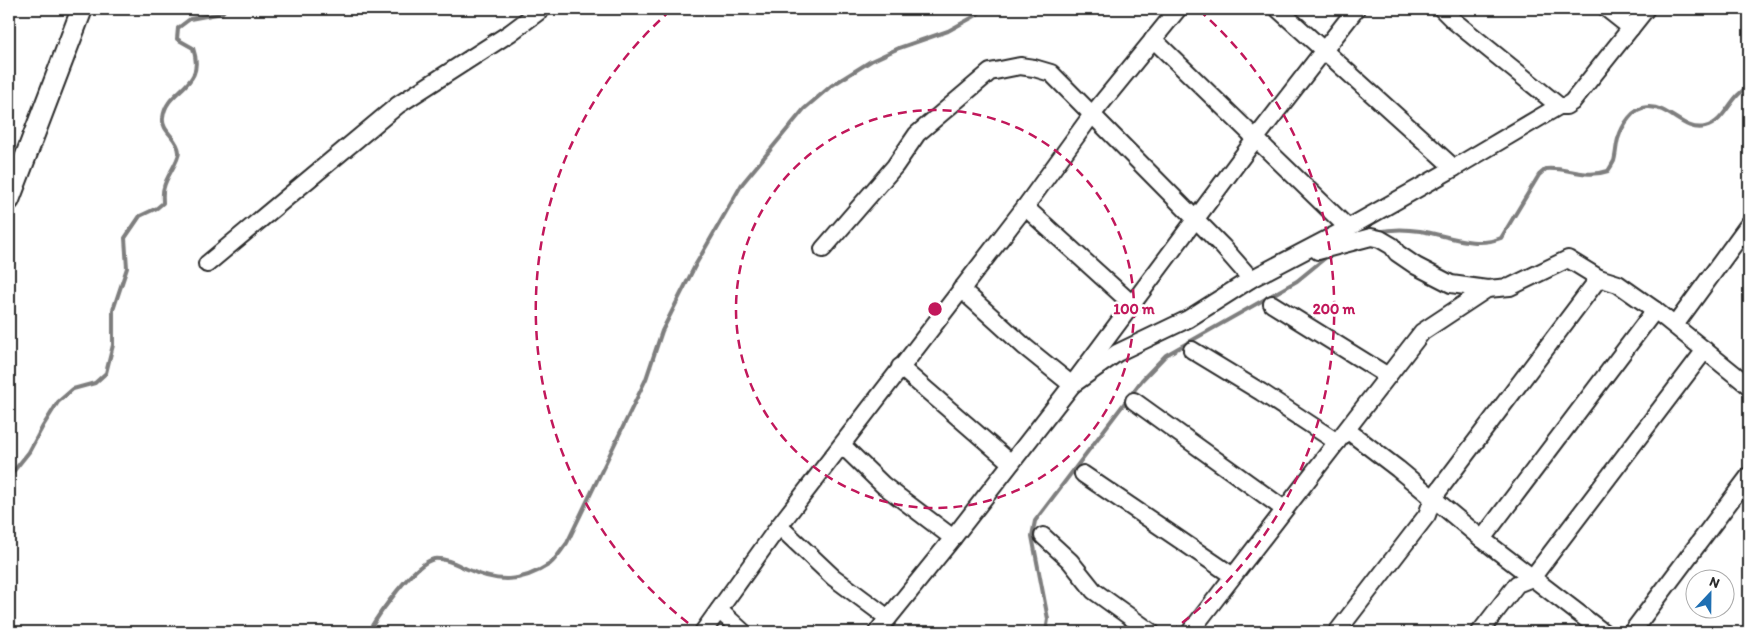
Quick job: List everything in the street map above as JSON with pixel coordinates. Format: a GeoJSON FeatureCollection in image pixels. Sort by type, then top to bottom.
{"type":"FeatureCollection","features":[{"type":"Feature","properties":{"kind":"street"},"geometry":{"type":"LineString","coordinates":[[9,200],[82,9]]}},
{"type":"Feature","properties":{"kind":"street"},"geometry":{"type":"LineString","coordinates":[[207,264],[398,105],[510,33],[542,9]]}},
{"type":"Feature","properties":{"kind":"street"},"geometry":{"type":"LineString","coordinates":[[703,632],[779,526],[1025,207],[1091,116],[1178,9]]}},
{"type":"Feature","properties":{"kind":"street"},"geometry":{"type":"LineString","coordinates":[[1278,9],[1454,168]]}},
{"type":"Feature","properties":{"kind":"street"},"geometry":{"type":"LineString","coordinates":[[877,632],[953,538],[1072,384],[1256,138],[1356,9]]}},
{"type":"Feature","properties":{"kind":"street"},"geometry":{"type":"LineString","coordinates":[[1442,9],[1454,21],[1559,106]]}},
{"type":"Feature","properties":{"kind":"street"},"geometry":{"type":"LineString","coordinates":[[1607,9],[1631,28]]}},
{"type":"Feature","properties":{"kind":"street"},"geometry":{"type":"LineString","coordinates":[[1072,384],[1117,353],[1188,319],[1251,278],[1348,228],[1559,106],[1566,106],[1572,102],[1646,9]]}},
{"type":"Feature","properties":{"kind":"street"},"geometry":{"type":"LineString","coordinates":[[1153,39],[1348,228]]}},
{"type":"Feature","properties":{"kind":"street"},"geometry":{"type":"LineString","coordinates":[[823,249],[895,166],[917,134],[990,72],[1020,66],[1051,73],[1251,278]]}},
{"type":"Feature","properties":{"kind":"street"},"geometry":{"type":"LineString","coordinates":[[1025,207],[1132,304]]}},
{"type":"Feature","properties":{"kind":"street"},"geometry":{"type":"LineString","coordinates":[[1675,324],[1749,224]]}},
{"type":"Feature","properties":{"kind":"street"},"geometry":{"type":"LineString","coordinates":[[1292,257],[1371,237],[1380,239],[1392,246],[1397,253],[1416,266],[1451,284],[1487,288],[1510,287],[1568,259],[1599,278],[1618,284],[1675,324],[1749,386]]}},
{"type":"Feature","properties":{"kind":"street"},"geometry":{"type":"LineString","coordinates":[[1337,632],[1428,515],[1433,498],[1599,278]]}},
{"type":"Feature","properties":{"kind":"street"},"geometry":{"type":"LineString","coordinates":[[1190,632],[1422,332],[1487,288]]}},
{"type":"Feature","properties":{"kind":"street"},"geometry":{"type":"LineString","coordinates":[[961,289],[1025,347],[1072,384]]}},
{"type":"Feature","properties":{"kind":"street"},"geometry":{"type":"LineString","coordinates":[[1272,304],[1388,376]]}},
{"type":"Feature","properties":{"kind":"street"},"geometry":{"type":"LineString","coordinates":[[1482,539],[1655,310]]}},
{"type":"Feature","properties":{"kind":"street"},"geometry":{"type":"LineString","coordinates":[[1192,350],[1261,392],[1342,436],[1433,498],[1482,539],[1603,632]]}},
{"type":"Feature","properties":{"kind":"street"},"geometry":{"type":"LineString","coordinates":[[1480,632],[1517,584],[1532,578],[1705,350]]}},
{"type":"Feature","properties":{"kind":"street"},"geometry":{"type":"LineString","coordinates":[[900,368],[1011,463]]}},
{"type":"Feature","properties":{"kind":"street"},"geometry":{"type":"LineString","coordinates":[[1134,401],[1284,509]]}},
{"type":"Feature","properties":{"kind":"street"},"geometry":{"type":"LineString","coordinates":[[842,445],[883,485],[953,538]]}},
{"type":"Feature","properties":{"kind":"street"},"geometry":{"type":"LineString","coordinates":[[1082,474],[1233,576]]}},
{"type":"Feature","properties":{"kind":"street"},"geometry":{"type":"LineString","coordinates":[[1632,632],[1749,476]]}},
{"type":"Feature","properties":{"kind":"street"},"geometry":{"type":"LineString","coordinates":[[779,526],[833,577],[888,618]]}},
{"type":"Feature","properties":{"kind":"street"},"geometry":{"type":"LineString","coordinates":[[1042,536],[1070,561],[1094,591],[1151,632]]}},
{"type":"Feature","properties":{"kind":"street"},"geometry":{"type":"LineString","coordinates":[[719,610],[743,632]]}},
{"type":"Feature","properties":{"kind":"waterway"},"geometry":{"type":"LineString","coordinates":[[9,477],[29,452],[58,402],[73,389],[95,383],[106,373],[113,345],[113,310],[127,268],[125,238],[140,216],[163,203],[165,183],[179,152],[176,143],[163,123],[163,118],[171,100],[195,72],[196,62],[193,48],[177,39],[178,28],[190,19],[222,13],[225,9]]}},
{"type":"Feature","properties":{"kind":"waterway"},"geometry":{"type":"LineString","coordinates":[[368,632],[388,602],[416,570],[434,559],[446,560],[478,574],[499,579],[519,578],[529,575],[552,562],[567,543],[646,379],[662,331],[696,264],[742,184],[804,109],[831,86],[871,61],[899,48],[948,31],[975,16],[983,9]]}},
{"type":"Feature","properties":{"kind":"waterway"},"geometry":{"type":"LineString","coordinates":[[1377,232],[1415,230],[1471,242],[1491,241],[1501,238],[1539,175],[1546,169],[1592,174],[1608,171],[1614,161],[1622,129],[1629,118],[1638,110],[1648,107],[1656,108],[1663,110],[1690,126],[1697,128],[1705,127],[1718,120],[1737,96],[1749,87]]}},
{"type":"Feature","properties":{"kind":"waterway"},"geometry":{"type":"LineString","coordinates":[[1046,632],[1048,619],[1032,536],[1035,521],[1142,380],[1166,355],[1297,281],[1330,254]]}}]}
